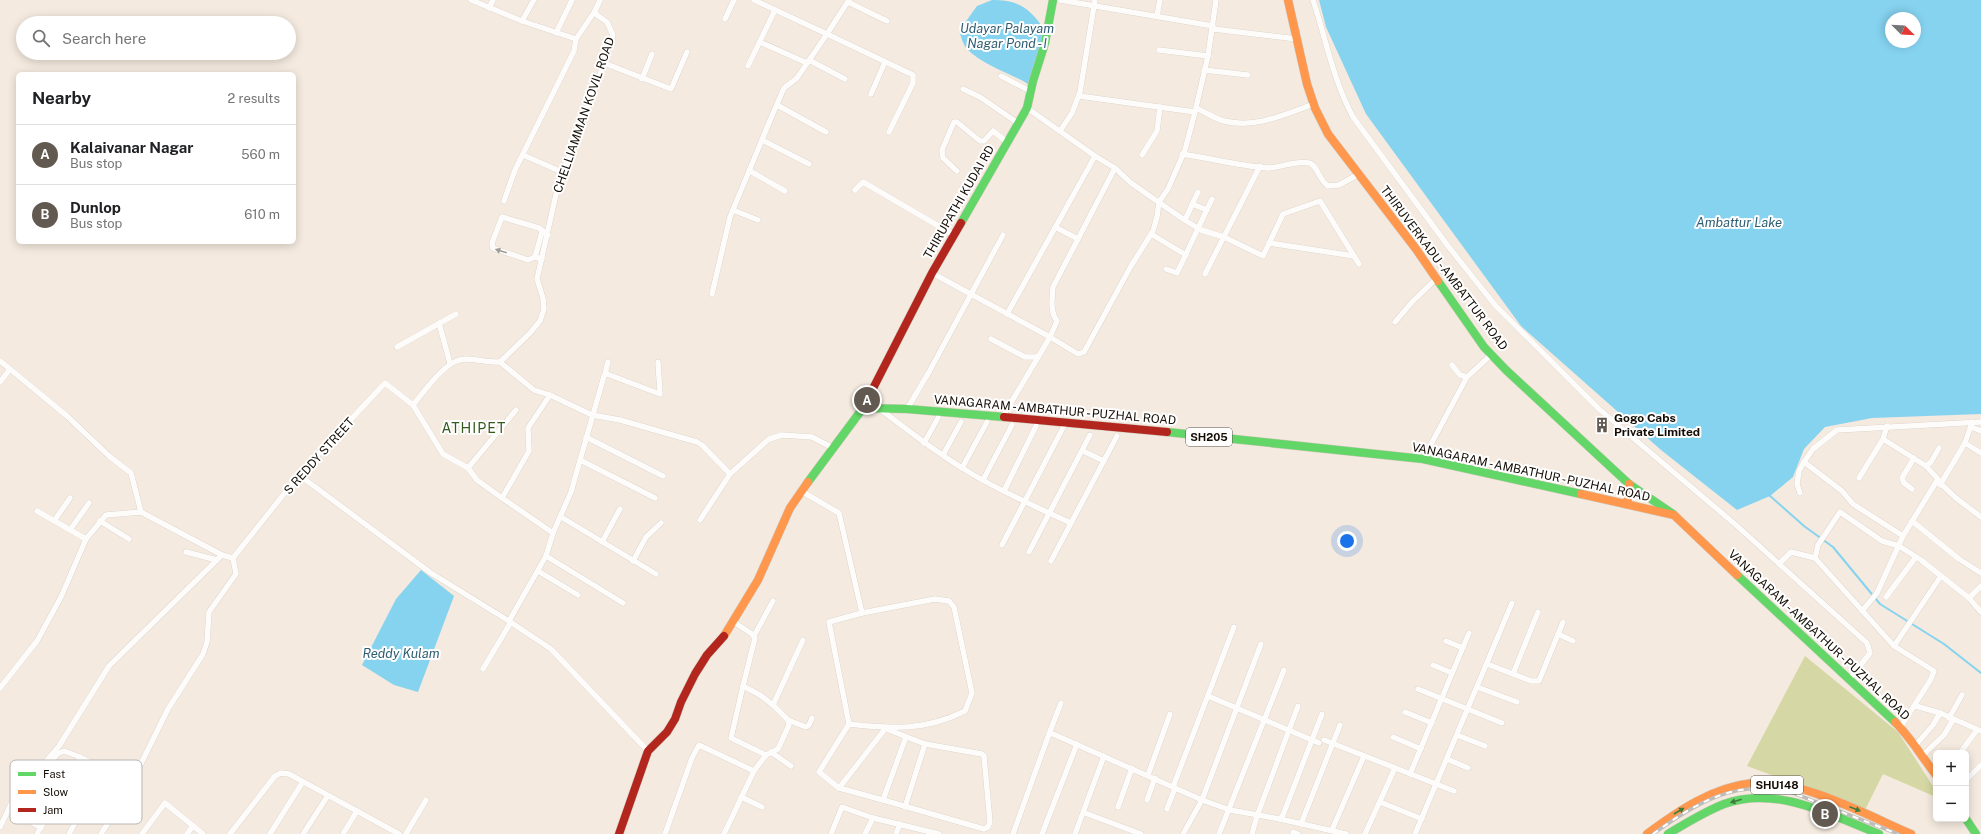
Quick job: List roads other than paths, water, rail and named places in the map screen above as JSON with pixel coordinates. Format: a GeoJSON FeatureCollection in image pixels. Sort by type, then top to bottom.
{"type":"FeatureCollection","features":[{"type":"Feature","properties":{"kind":"main road","name":"THIRUPATHI KUDAI RD"},"geometry":{"type":"LineString","coordinates":[[862,408],[932,272],[1027,108],[1030,91],[1045,43],[1053,0]]}},
{"type":"Feature","properties":{"kind":"main road","name":"THIRUVERKADU - AMBATTUR ROAD"},"geometry":{"type":"LineString","coordinates":[[1288,0],[1307,84],[1314,104],[1328,134],[1492,354],[1506,370],[1629,484],[1674,515]]}},
{"type":"Feature","properties":{"kind":"main road","name":"VANAGARAM - AMBATHUR - PUZHAL ROAD"},"geometry":{"type":"LineString","coordinates":[[862,408],[907,409],[1002,418],[1066,422],[1423,459],[1674,515],[1908,735],[1914,747],[1933,770]]}},
{"type":"Feature","properties":{"kind":"main road"},"geometry":{"type":"LineString","coordinates":[[619,834],[648,751],[667,732],[675,719],[695,674],[734,622],[758,580],[790,508],[862,408]]}},
{"type":"Feature","properties":{"kind":"main road"},"geometry":{"type":"LineString","coordinates":[[1626,504],[1630,496],[1629,484]]}},
{"type":"Feature","properties":{"kind":"main road","name":"SHU148"},"geometry":{"type":"LineString","coordinates":[[1647,834],[1674,814],[1698,801],[1734,786],[1754,783],[1795,788],[1856,810],[1911,834]]}},
{"type":"Feature","properties":{"kind":"main road","name":"SHU148"},"geometry":{"type":"LineString","coordinates":[[1668,834],[1704,812],[1725,804],[1750,797],[1766,797],[1787,799],[1805,804],[1880,834]]}},
{"type":"Feature","properties":{"kind":"main road"},"geometry":{"type":"LineString","coordinates":[[1968,822],[1976,834]]}},
{"type":"Feature","properties":{"kind":"street"},"geometry":{"type":"LineString","coordinates":[[471,0],[522,21],[576,39]]}},
{"type":"Feature","properties":{"kind":"street"},"geometry":{"type":"LineString","coordinates":[[489,8],[493,0]]}},
{"type":"Feature","properties":{"kind":"street"},"geometry":{"type":"LineString","coordinates":[[522,21],[534,0]]}},
{"type":"Feature","properties":{"kind":"street"},"geometry":{"type":"LineString","coordinates":[[556,33],[572,0]]}},
{"type":"Feature","properties":{"kind":"street"},"geometry":{"type":"LineString","coordinates":[[504,201],[523,155],[574,52],[576,39],[595,11],[600,0]]}},
{"type":"Feature","properties":{"kind":"street"},"geometry":{"type":"LineString","coordinates":[[725,19],[734,0]]}},
{"type":"Feature","properties":{"kind":"street"},"geometry":{"type":"LineString","coordinates":[[754,0],[910,73],[914,78],[889,132]]}},
{"type":"Feature","properties":{"kind":"street"},"geometry":{"type":"LineString","coordinates":[[1060,0],[1095,2],[1213,27],[1297,39]]}},
{"type":"Feature","properties":{"kind":"street"},"geometry":{"type":"LineString","coordinates":[[1157,16],[1160,0]]}},
{"type":"Feature","properties":{"kind":"street"},"geometry":{"type":"LineString","coordinates":[[932,272],[1078,354],[1084,352],[1156,224],[1159,202],[1168,189],[1185,150],[1208,56],[1216,0]]}},
{"type":"Feature","properties":{"kind":"street"},"geometry":{"type":"LineString","coordinates":[[1313,0],[1334,72],[1344,99],[1353,117],[1448,246],[1491,299],[1599,409],[1699,492],[1869,646],[1870,652],[1849,680]]}},
{"type":"Feature","properties":{"kind":"street"},"geometry":{"type":"LineString","coordinates":[[712,294],[733,210],[784,88],[797,78],[849,1],[887,21]]}},
{"type":"Feature","properties":{"kind":"street"},"geometry":{"type":"LineString","coordinates":[[1060,131],[1072,113],[1079,96],[1095,2]]}},
{"type":"Feature","properties":{"kind":"street"},"geometry":{"type":"LineString","coordinates":[[748,66],[775,10]]}},
{"type":"Feature","properties":{"kind":"street","name":"CHELLIAMMAN KOVIL ROAD"},"geometry":{"type":"LineString","coordinates":[[500,362],[530,334],[540,320],[544,309],[543,298],[537,279],[562,172],[614,35],[606,22],[597,15],[595,11]]}},
{"type":"Feature","properties":{"kind":"street"},"geometry":{"type":"LineString","coordinates":[[760,42],[808,61],[845,79]]}},
{"type":"Feature","properties":{"kind":"street"},"geometry":{"type":"LineString","coordinates":[[1159,50],[1208,56]]}},
{"type":"Feature","properties":{"kind":"street"},"geometry":{"type":"LineString","coordinates":[[604,63],[671,89],[688,52]]}},
{"type":"Feature","properties":{"kind":"street"},"geometry":{"type":"LineString","coordinates":[[642,79],[652,54]]}},
{"type":"Feature","properties":{"kind":"street"},"geometry":{"type":"LineString","coordinates":[[871,94],[885,62]]}},
{"type":"Feature","properties":{"kind":"street"},"geometry":{"type":"LineString","coordinates":[[1204,70],[1248,76]]}},
{"type":"Feature","properties":{"kind":"street"},"geometry":{"type":"LineString","coordinates":[[1001,76],[1030,91]]}},
{"type":"Feature","properties":{"kind":"street"},"geometry":{"type":"LineString","coordinates":[[963,89],[980,97],[1018,123]]}},
{"type":"Feature","properties":{"kind":"street"},"geometry":{"type":"LineString","coordinates":[[1079,96],[1160,108],[1196,110],[1224,121],[1248,124],[1271,119],[1314,104]]}},
{"type":"Feature","properties":{"kind":"street"},"geometry":{"type":"LineString","coordinates":[[777,105],[826,132]]}},
{"type":"Feature","properties":{"kind":"street"},"geometry":{"type":"LineString","coordinates":[[1027,108],[1095,156],[1115,168],[1131,183],[1199,229],[1224,237],[1263,256],[1283,214],[1320,201],[1359,264]]}},
{"type":"Feature","properties":{"kind":"street"},"geometry":{"type":"LineString","coordinates":[[1142,156],[1157,130],[1160,108]]}},
{"type":"Feature","properties":{"kind":"street"},"geometry":{"type":"LineString","coordinates":[[957,171],[943,158],[942,150],[954,122],[957,122],[980,140],[984,140],[993,131],[1008,142]]}},
{"type":"Feature","properties":{"kind":"street"},"geometry":{"type":"LineString","coordinates":[[762,140],[809,164]]}},
{"type":"Feature","properties":{"kind":"street"},"geometry":{"type":"LineString","coordinates":[[1182,154],[1268,168],[1287,164],[1309,163],[1313,164],[1324,184],[1334,186],[1359,174]]}},
{"type":"Feature","properties":{"kind":"street"},"geometry":{"type":"LineString","coordinates":[[523,155],[562,172]]}},
{"type":"Feature","properties":{"kind":"street"},"geometry":{"type":"LineString","coordinates":[[1007,314],[1095,156]]}},
{"type":"Feature","properties":{"kind":"street"},"geometry":{"type":"LineString","coordinates":[[1205,274],[1260,166]]}},
{"type":"Feature","properties":{"kind":"street"},"geometry":{"type":"LineString","coordinates":[[1002,418],[1050,337],[1057,321],[1052,308],[1053,288],[1115,168]]}},
{"type":"Feature","properties":{"kind":"street"},"geometry":{"type":"LineString","coordinates":[[750,172],[785,191]]}},
{"type":"Feature","properties":{"kind":"street"},"geometry":{"type":"LineString","coordinates":[[855,190],[863,182],[954,235]]}},
{"type":"Feature","properties":{"kind":"street"},"geometry":{"type":"LineString","coordinates":[[1185,220],[1198,192]]}},
{"type":"Feature","properties":{"kind":"street"},"geometry":{"type":"LineString","coordinates":[[1166,269],[1177,273],[1212,199]]}},
{"type":"Feature","properties":{"kind":"street"},"geometry":{"type":"LineString","coordinates":[[1192,204],[1207,210]]}},
{"type":"Feature","properties":{"kind":"street"},"geometry":{"type":"LineString","coordinates":[[733,210],[758,220]]}},
{"type":"Feature","properties":{"kind":"street"},"geometry":{"type":"LineString","coordinates":[[542,259],[535,257],[528,260],[502,252],[493,248],[492,243],[502,217],[539,228],[542,232],[548,235]]}},
{"type":"Feature","properties":{"kind":"street"},"geometry":{"type":"LineString","coordinates":[[1055,227],[1078,239]]}},
{"type":"Feature","properties":{"kind":"street"},"geometry":{"type":"LineString","coordinates":[[535,257],[542,232]]}},
{"type":"Feature","properties":{"kind":"street"},"geometry":{"type":"LineString","coordinates":[[1151,234],[1186,255]]}},
{"type":"Feature","properties":{"kind":"street"},"geometry":{"type":"LineString","coordinates":[[907,409],[1003,235]]}},
{"type":"Feature","properties":{"kind":"street"},"geometry":{"type":"LineString","coordinates":[[1269,243],[1354,256]]}},
{"type":"Feature","properties":{"kind":"street"},"geometry":{"type":"LineString","coordinates":[[1395,322],[1413,301],[1436,279]]}},
{"type":"Feature","properties":{"kind":"street"},"geometry":{"type":"LineString","coordinates":[[397,347],[456,314]]}},
{"type":"Feature","properties":{"kind":"street"},"geometry":{"type":"LineString","coordinates":[[438,324],[450,363]]}},
{"type":"Feature","properties":{"kind":"street"},"geometry":{"type":"LineString","coordinates":[[991,339],[1025,357],[1038,357]]}},
{"type":"Feature","properties":{"kind":"street"},"geometry":{"type":"LineString","coordinates":[[1423,459],[1467,377],[1492,354]]}},
{"type":"Feature","properties":{"kind":"street"},"geometry":{"type":"LineString","coordinates":[[553,533],[477,480],[468,468],[443,454],[413,405],[450,363],[466,359],[487,363],[500,362],[534,390],[550,395],[592,415],[620,420],[702,444],[730,474]]}},
{"type":"Feature","properties":{"kind":"street"},"geometry":{"type":"LineString","coordinates":[[0,361],[67,416],[109,456],[131,473],[141,512]]}},
{"type":"Feature","properties":{"kind":"street"},"geometry":{"type":"LineString","coordinates":[[483,669],[546,556],[553,533],[571,492],[608,362]]}},
{"type":"Feature","properties":{"kind":"street"},"geometry":{"type":"LineString","coordinates":[[605,374],[660,394],[658,362]]}},
{"type":"Feature","properties":{"kind":"street"},"geometry":{"type":"LineString","coordinates":[[1452,365],[1460,375],[1467,377]]}},
{"type":"Feature","properties":{"kind":"street"},"geometry":{"type":"LineString","coordinates":[[0,382],[10,369]]}},
{"type":"Feature","properties":{"kind":"street","name":"S REDDY STREET"},"geometry":{"type":"LineString","coordinates":[[233,558],[299,476],[386,383],[413,405]]}},
{"type":"Feature","properties":{"kind":"street"},"geometry":{"type":"LineString","coordinates":[[502,498],[529,451],[528,428],[550,395]]}},
{"type":"Feature","properties":{"kind":"street"},"geometry":{"type":"LineString","coordinates":[[879,408],[924,443],[962,468],[1004,491],[1071,523]]}},
{"type":"Feature","properties":{"kind":"street"},"geometry":{"type":"LineString","coordinates":[[468,468],[516,410]]}},
{"type":"Feature","properties":{"kind":"street"},"geometry":{"type":"LineString","coordinates":[[924,443],[938,418]]}},
{"type":"Feature","properties":{"kind":"street"},"geometry":{"type":"LineString","coordinates":[[943,455],[961,422]]}},
{"type":"Feature","properties":{"kind":"street"},"geometry":{"type":"LineString","coordinates":[[962,468],[987,422]]}},
{"type":"Feature","properties":{"kind":"street"},"geometry":{"type":"LineString","coordinates":[[1002,545],[1026,502],[1066,422]]}},
{"type":"Feature","properties":{"kind":"street"},"geometry":{"type":"LineString","coordinates":[[1800,493],[1797,484],[1799,471],[1804,462],[1813,449],[1837,430],[1887,426],[1972,425],[1981,422]]}},
{"type":"Feature","properties":{"kind":"street"},"geometry":{"type":"LineString","coordinates":[[983,480],[1012,425]]}},
{"type":"Feature","properties":{"kind":"street"},"geometry":{"type":"LineString","coordinates":[[1972,425],[1981,430]]}},
{"type":"Feature","properties":{"kind":"street"},"geometry":{"type":"LineString","coordinates":[[1862,611],[1877,593],[1903,536],[1965,443],[1972,425]]}},
{"type":"Feature","properties":{"kind":"street"},"geometry":{"type":"LineString","coordinates":[[1004,491],[1036,426]]}},
{"type":"Feature","properties":{"kind":"street"},"geometry":{"type":"LineString","coordinates":[[1859,478],[1883,439],[1887,426]]}},
{"type":"Feature","properties":{"kind":"street"},"geometry":{"type":"LineString","coordinates":[[1029,552],[1090,435]]}},
{"type":"Feature","properties":{"kind":"street"},"geometry":{"type":"LineString","coordinates":[[1051,561],[1117,436]]}},
{"type":"Feature","properties":{"kind":"street"},"geometry":{"type":"LineString","coordinates":[[700,520],[730,474],[769,439],[775,437],[812,437],[833,448]]}},
{"type":"Feature","properties":{"kind":"street"},"geometry":{"type":"LineString","coordinates":[[586,438],[663,476]]}},
{"type":"Feature","properties":{"kind":"street"},"geometry":{"type":"LineString","coordinates":[[1883,439],[1926,466],[1939,482],[1981,517]]}},
{"type":"Feature","properties":{"kind":"street"},"geometry":{"type":"LineString","coordinates":[[1965,443],[1981,454]]}},
{"type":"Feature","properties":{"kind":"street"},"geometry":{"type":"LineString","coordinates":[[1926,466],[1931,462],[1939,448]]}},
{"type":"Feature","properties":{"kind":"street"},"geometry":{"type":"LineString","coordinates":[[1083,451],[1104,461]]}},
{"type":"Feature","properties":{"kind":"street"},"geometry":{"type":"LineString","coordinates":[[1912,489],[1904,483],[1902,478],[1914,458]]}},
{"type":"Feature","properties":{"kind":"street"},"geometry":{"type":"LineString","coordinates":[[580,460],[655,498]]}},
{"type":"Feature","properties":{"kind":"street"},"geometry":{"type":"LineString","coordinates":[[1804,462],[1842,491],[1853,504],[1903,536]]}},
{"type":"Feature","properties":{"kind":"street"},"geometry":{"type":"LineString","coordinates":[[299,476],[431,573],[510,621],[551,649],[648,751]]}},
{"type":"Feature","properties":{"kind":"street"},"geometry":{"type":"LineString","coordinates":[[801,491],[839,513],[862,613]]}},
{"type":"Feature","properties":{"kind":"street"},"geometry":{"type":"LineString","coordinates":[[54,521],[70,498]]}},
{"type":"Feature","properties":{"kind":"street"},"geometry":{"type":"LineString","coordinates":[[70,530],[89,503]]}},
{"type":"Feature","properties":{"kind":"street"},"geometry":{"type":"LineString","coordinates":[[602,542],[620,509]]}},
{"type":"Feature","properties":{"kind":"street"},"geometry":{"type":"LineString","coordinates":[[37,511],[86,539]]}},
{"type":"Feature","properties":{"kind":"street"},"geometry":{"type":"LineString","coordinates":[[0,688],[37,641],[61,597],[86,539],[106,515],[141,512],[222,555],[233,558],[236,574],[209,612],[207,642],[203,654],[168,709],[142,762]]}},
{"type":"Feature","properties":{"kind":"street"},"geometry":{"type":"LineString","coordinates":[[1815,558],[1818,545],[1825,532],[1840,512],[1882,541],[1899,546],[1916,557],[1969,598],[1981,612]]}},
{"type":"Feature","properties":{"kind":"street"},"geometry":{"type":"LineString","coordinates":[[561,517],[656,574]]}},
{"type":"Feature","properties":{"kind":"street"},"geometry":{"type":"LineString","coordinates":[[100,521],[129,539]]}},
{"type":"Feature","properties":{"kind":"street"},"geometry":{"type":"LineString","coordinates":[[1912,521],[1959,559],[1981,573]]}},
{"type":"Feature","properties":{"kind":"street"},"geometry":{"type":"LineString","coordinates":[[634,561],[646,537],[661,523]]}},
{"type":"Feature","properties":{"kind":"street"},"geometry":{"type":"LineString","coordinates":[[186,552],[217,560]]}},
{"type":"Feature","properties":{"kind":"street"},"geometry":{"type":"LineString","coordinates":[[1779,564],[1791,552],[1815,558],[1894,646],[1934,671],[1916,706],[1900,728]]}},
{"type":"Feature","properties":{"kind":"street"},"geometry":{"type":"LineString","coordinates":[[47,760],[59,746],[109,666],[222,555]]}},
{"type":"Feature","properties":{"kind":"street"},"geometry":{"type":"LineString","coordinates":[[546,556],[624,603]]}},
{"type":"Feature","properties":{"kind":"street"},"geometry":{"type":"LineString","coordinates":[[1886,597],[1916,557]]}},
{"type":"Feature","properties":{"kind":"street"},"geometry":{"type":"LineString","coordinates":[[538,571],[578,595]]}},
{"type":"Feature","properties":{"kind":"street"},"geometry":{"type":"LineString","coordinates":[[1894,646],[1941,576]]}},
{"type":"Feature","properties":{"kind":"street"},"geometry":{"type":"LineString","coordinates":[[1969,598],[1981,586]]}},
{"type":"Feature","properties":{"kind":"street"},"geometry":{"type":"LineString","coordinates":[[849,724],[885,728],[912,728],[946,721],[965,712],[972,693],[954,607],[949,601],[935,598],[862,613],[829,622],[849,724],[819,772],[840,788],[984,829],[988,827],[990,822],[984,756],[982,754],[925,744],[885,728]]}},
{"type":"Feature","properties":{"kind":"street"},"geometry":{"type":"LineString","coordinates":[[774,600],[754,636],[752,652],[731,738],[769,754],[791,766]]}},
{"type":"Feature","properties":{"kind":"street"},"geometry":{"type":"LineString","coordinates":[[1415,834],[1512,603]]}},
{"type":"Feature","properties":{"kind":"street"},"geometry":{"type":"LineString","coordinates":[[1513,674],[1538,612]]}},
{"type":"Feature","properties":{"kind":"street"},"geometry":{"type":"LineString","coordinates":[[734,622],[754,636]]}},
{"type":"Feature","properties":{"kind":"street"},"geometry":{"type":"LineString","coordinates":[[1486,664],[1531,681],[1539,681],[1563,622]]}},
{"type":"Feature","properties":{"kind":"street"},"geometry":{"type":"LineString","coordinates":[[1167,809],[1234,627]]}},
{"type":"Feature","properties":{"kind":"street"},"geometry":{"type":"LineString","coordinates":[[1410,774],[1470,633]]}},
{"type":"Feature","properties":{"kind":"street"},"geometry":{"type":"LineString","coordinates":[[1558,634],[1573,641]]}},
{"type":"Feature","properties":{"kind":"street"},"geometry":{"type":"LineString","coordinates":[[773,705],[803,640]]}},
{"type":"Feature","properties":{"kind":"street"},"geometry":{"type":"LineString","coordinates":[[1446,641],[1463,648]]}},
{"type":"Feature","properties":{"kind":"street"},"geometry":{"type":"LineString","coordinates":[[1183,834],[1202,800],[1261,644]]}},
{"type":"Feature","properties":{"kind":"street"},"geometry":{"type":"LineString","coordinates":[[1433,665],[1452,673]]}},
{"type":"Feature","properties":{"kind":"street"},"geometry":{"type":"LineString","coordinates":[[1219,834],[1230,810],[1284,670]]}},
{"type":"Feature","properties":{"kind":"street"},"geometry":{"type":"LineString","coordinates":[[743,686],[760,695],[788,720],[806,727],[809,725],[812,718]]}},
{"type":"Feature","properties":{"kind":"street"},"geometry":{"type":"LineString","coordinates":[[1477,687],[1517,702]]}},
{"type":"Feature","properties":{"kind":"street"},"geometry":{"type":"LineString","coordinates":[[1418,689],[1502,723]]}},
{"type":"Feature","properties":{"kind":"street"},"geometry":{"type":"LineString","coordinates":[[1922,756],[1944,735],[1962,695]]}},
{"type":"Feature","properties":{"kind":"street"},"geometry":{"type":"LineString","coordinates":[[1208,696],[1311,741],[1333,744],[1454,790]]}},
{"type":"Feature","properties":{"kind":"street"},"geometry":{"type":"LineString","coordinates":[[1013,834],[1061,703]]}},
{"type":"Feature","properties":{"kind":"street"},"geometry":{"type":"LineString","coordinates":[[1252,834],[1257,816],[1298,706]]}},
{"type":"Feature","properties":{"kind":"street"},"geometry":{"type":"LineString","coordinates":[[1916,706],[1940,714],[1979,731],[1963,750]]}},
{"type":"Feature","properties":{"kind":"street"},"geometry":{"type":"LineString","coordinates":[[1405,712],[1432,723]]}},
{"type":"Feature","properties":{"kind":"street"},"geometry":{"type":"LineString","coordinates":[[1148,775],[1170,714]]}},
{"type":"Feature","properties":{"kind":"street"},"geometry":{"type":"LineString","coordinates":[[1280,819],[1283,815],[1322,714]]}},
{"type":"Feature","properties":{"kind":"street"},"geometry":{"type":"LineString","coordinates":[[1914,747],[1940,714]]}},
{"type":"Feature","properties":{"kind":"street"},"geometry":{"type":"LineString","coordinates":[[724,834],[754,771],[769,754],[778,749],[788,730],[788,720]]}},
{"type":"Feature","properties":{"kind":"street"},"geometry":{"type":"LineString","coordinates":[[1301,824],[1340,725]]}},
{"type":"Feature","properties":{"kind":"street"},"geometry":{"type":"LineString","coordinates":[[840,788],[885,728]]}},
{"type":"Feature","properties":{"kind":"street"},"geometry":{"type":"LineString","coordinates":[[1049,734],[1053,734],[1077,744],[1202,800],[1230,810],[1280,819],[1346,834]]}},
{"type":"Feature","properties":{"kind":"street"},"geometry":{"type":"LineString","coordinates":[[1457,735],[1485,746]]}},
{"type":"Feature","properties":{"kind":"street"},"geometry":{"type":"LineString","coordinates":[[883,800],[906,737]]}},
{"type":"Feature","properties":{"kind":"street"},"geometry":{"type":"LineString","coordinates":[[1393,737],[1421,749]]}},
{"type":"Feature","properties":{"kind":"street"},"geometry":{"type":"LineString","coordinates":[[905,807],[925,744]]}},
{"type":"Feature","properties":{"kind":"street"},"geometry":{"type":"LineString","coordinates":[[1042,834],[1077,744]]}},
{"type":"Feature","properties":{"kind":"street"},"geometry":{"type":"LineString","coordinates":[[665,834],[698,745],[754,771]]}},
{"type":"Feature","properties":{"kind":"street"},"geometry":{"type":"LineString","coordinates":[[53,760],[57,754],[64,752],[86,760]]}},
{"type":"Feature","properties":{"kind":"street"},"geometry":{"type":"LineString","coordinates":[[1075,834],[1104,756]]}},
{"type":"Feature","properties":{"kind":"street"},"geometry":{"type":"LineString","coordinates":[[1332,830],[1364,756]]}},
{"type":"Feature","properties":{"kind":"street"},"geometry":{"type":"LineString","coordinates":[[1447,759],[1468,768]]}},
{"type":"Feature","properties":{"kind":"street"},"geometry":{"type":"LineString","coordinates":[[1969,777],[1981,764]]}},
{"type":"Feature","properties":{"kind":"street"},"geometry":{"type":"LineString","coordinates":[[1118,807],[1132,768]]}},
{"type":"Feature","properties":{"kind":"street"},"geometry":{"type":"LineString","coordinates":[[1366,834],[1395,768]]}},
{"type":"Feature","properties":{"kind":"street"},"geometry":{"type":"LineString","coordinates":[[230,834],[275,776],[281,773],[289,774],[327,797],[357,811],[399,834]]}},
{"type":"Feature","properties":{"kind":"street"},"geometry":{"type":"LineString","coordinates":[[1147,800],[1155,778]]}},
{"type":"Feature","properties":{"kind":"street"},"geometry":{"type":"LineString","coordinates":[[270,834],[302,783]]}},
{"type":"Feature","properties":{"kind":"street"},"geometry":{"type":"LineString","coordinates":[[303,834],[327,797]]}},
{"type":"Feature","properties":{"kind":"street"},"geometry":{"type":"LineString","coordinates":[[741,797],[762,807]]}},
{"type":"Feature","properties":{"kind":"street"},"geometry":{"type":"LineString","coordinates":[[406,834],[426,800]]}},
{"type":"Feature","properties":{"kind":"street"},"geometry":{"type":"LineString","coordinates":[[1380,802],[1422,819]]}},
{"type":"Feature","properties":{"kind":"street"},"geometry":{"type":"LineString","coordinates":[[142,834],[165,803],[203,834]]}},
{"type":"Feature","properties":{"kind":"street"},"geometry":{"type":"LineString","coordinates":[[0,827],[10,806]]}},
{"type":"Feature","properties":{"kind":"street"},"geometry":{"type":"LineString","coordinates":[[831,834],[842,807],[873,818],[939,834]]}},
{"type":"Feature","properties":{"kind":"street"},"geometry":{"type":"LineString","coordinates":[[343,834],[357,811]]}},
{"type":"Feature","properties":{"kind":"street"},"geometry":{"type":"LineString","coordinates":[[1084,813],[1141,834]]}},
{"type":"Feature","properties":{"kind":"street"},"geometry":{"type":"LineString","coordinates":[[865,834],[873,818]]}},
{"type":"Feature","properties":{"kind":"street"},"geometry":{"type":"LineString","coordinates":[[34,824],[41,828]]}},
{"type":"Feature","properties":{"kind":"street"},"geometry":{"type":"LineString","coordinates":[[37,834],[43,824]]}},
{"type":"Feature","properties":{"kind":"street"},"geometry":{"type":"LineString","coordinates":[[69,834],[74,824]]}},
{"type":"Feature","properties":{"kind":"street"},"geometry":{"type":"LineString","coordinates":[[101,834],[107,824]]}},
{"type":"Feature","properties":{"kind":"street"},"geometry":{"type":"LineString","coordinates":[[896,834],[900,824]]}},
{"type":"Feature","properties":{"kind":"street"},"geometry":{"type":"LineString","coordinates":[[187,834],[193,826]]}},
{"type":"Feature","properties":{"kind":"water","name":"Udayar Palayam Nagar Pond - I"},"geometry":{"type":"Polygon","coordinates":[[[992,0],[1009,1],[1022,6],[1039,21],[1044,29],[1041,50],[1028,84],[987,64],[972,54],[964,44],[959,31],[977,6],[992,0]]]}},
{"type":"Feature","properties":{"kind":"water","name":"Ambattur Lake"},"geometry":{"type":"Polygon","coordinates":[[[1319,0],[1981,0],[1981,414],[1872,418],[1825,427],[1804,449],[1793,477],[1770,496],[1737,510],[1661,450],[1521,326],[1366,114],[1326,27],[1319,0]]]}},
{"type":"Feature","properties":{"kind":"water","name":"Reddy Kulam"},"geometry":{"type":"Polygon","coordinates":[[[421,570],[454,596],[418,692],[394,685],[362,665],[396,599],[421,570]]]}},
{"type":"Feature","properties":{"kind":"waterway"},"geometry":{"type":"LineString","coordinates":[[1769,495],[1804,526],[1833,547],[1880,604],[1944,644],[1981,673]]}},
{"type":"Feature","properties":{"kind":"railway"},"geometry":{"type":"LineString","coordinates":[[1653,834],[1700,804],[1716,797],[1750,789],[1768,788],[1788,791],[1898,834]]}},
{"type":"Feature","properties":{"kind":"place","name":"Kalaivanar Nagar"},"geometry":{"type":"Point","coordinates":[867,400]}},
{"type":"Feature","properties":{"kind":"place","name":"Gogo Cabs Private Limited"},"geometry":{"type":"Point","coordinates":[1602,425]}},
{"type":"Feature","properties":{"kind":"place","name":"Dunlop"},"geometry":{"type":"Point","coordinates":[1825,814]}},
{"type":"Feature","properties":{"kind":"district","name":"ATHIPET"},"geometry":{"type":"Point","coordinates":[474,428]}}]}
